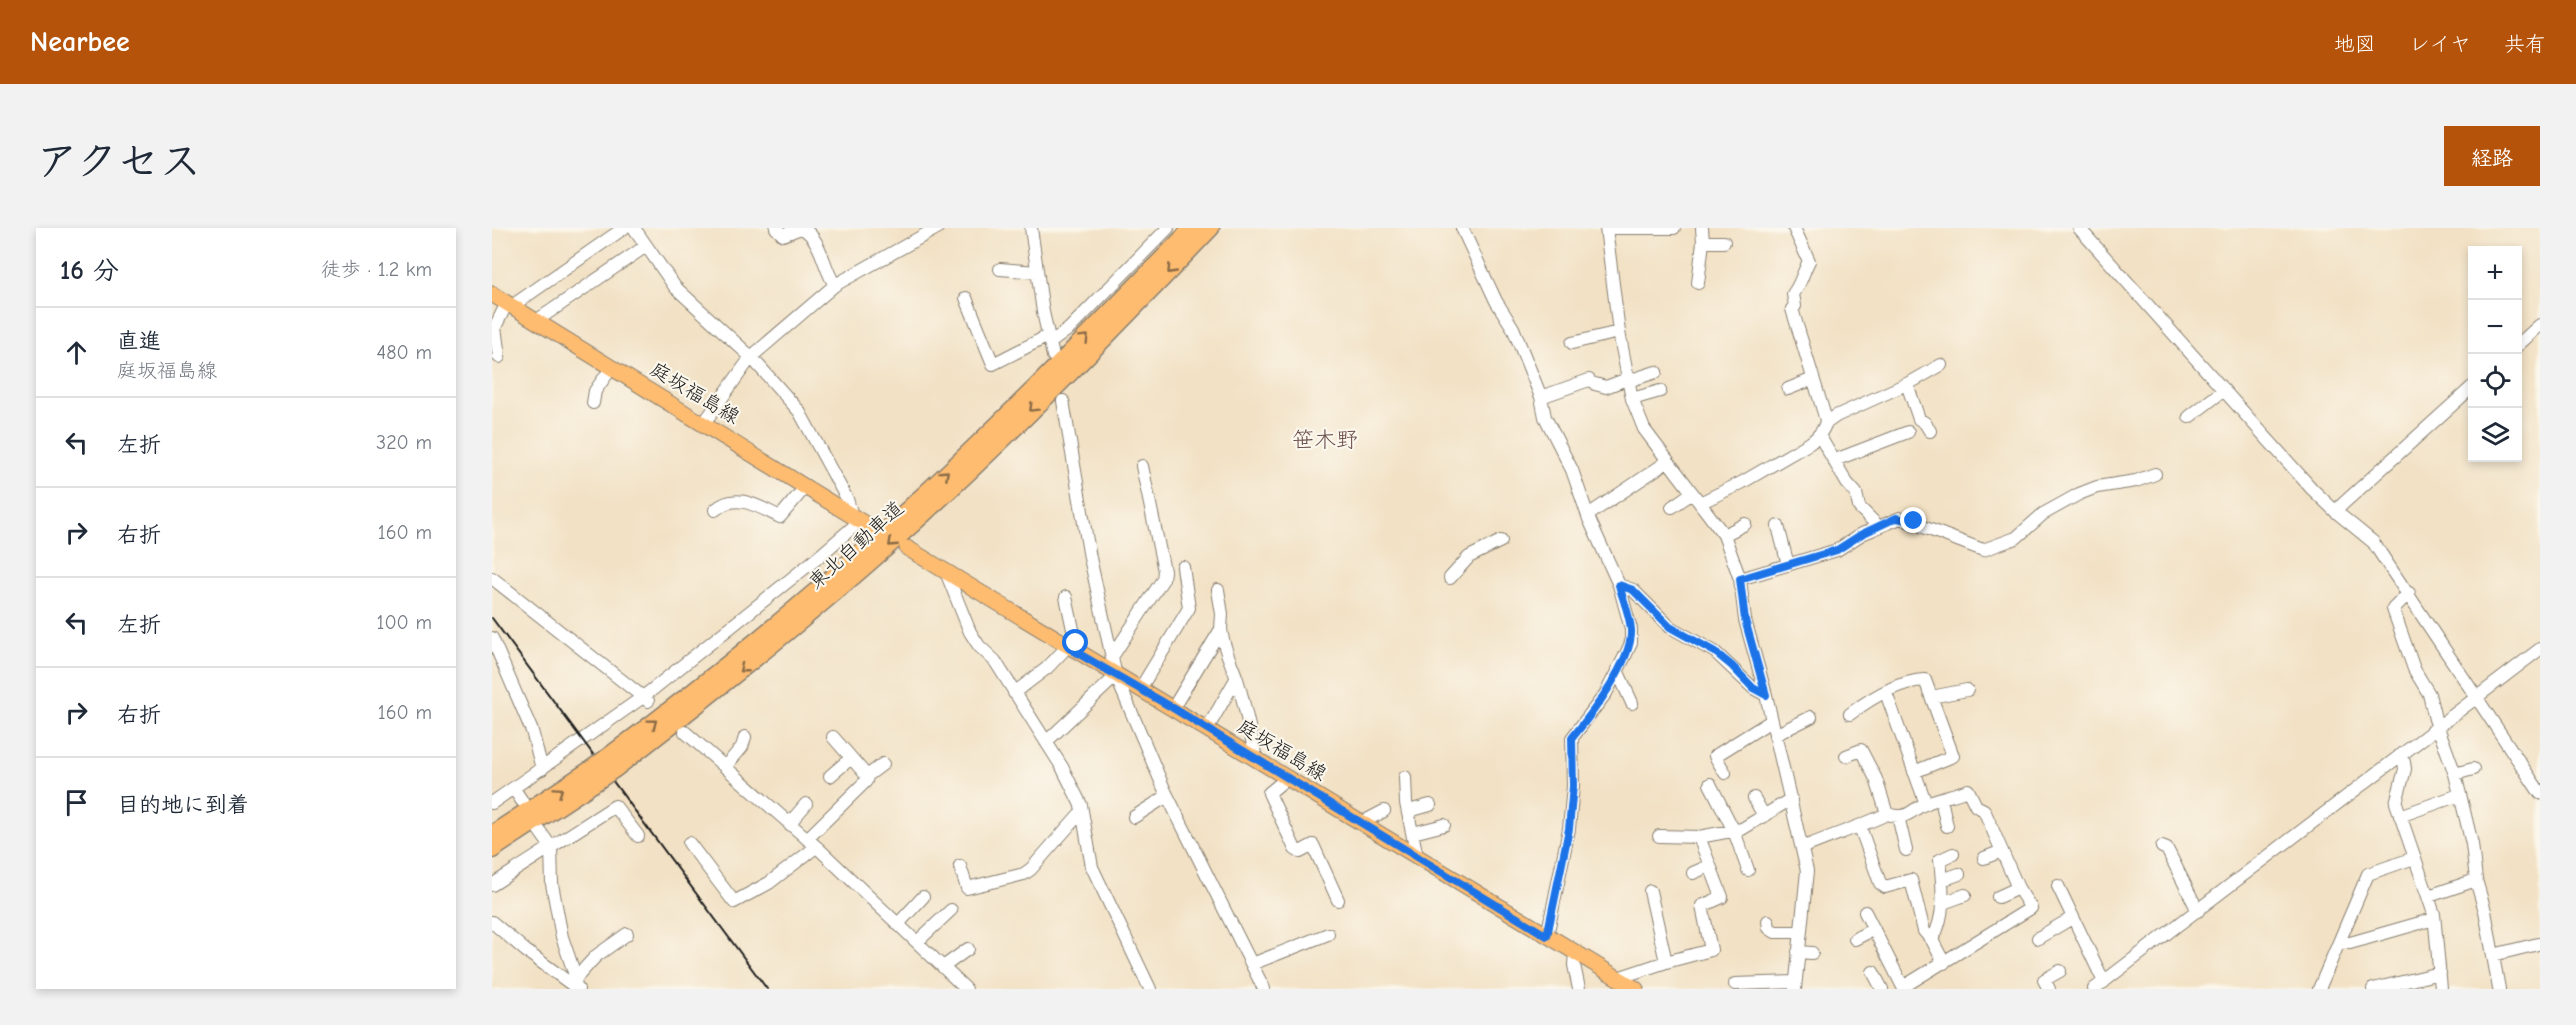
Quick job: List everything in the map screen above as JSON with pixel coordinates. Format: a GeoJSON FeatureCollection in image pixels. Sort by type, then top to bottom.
{"type":"FeatureCollection","features":[{"type":"Feature","properties":{"kind":"highway","name":"東北自動車道"},"geometry":{"type":"LineString","coordinates":[[610,763],[875,540],[1011,412],[1192,228]]}},
{"type":"Feature","properties":{"kind":"highway","name":"東北自動車道"},"geometry":{"type":"LineString","coordinates":[[492,850],[756,659],[886,548],[1036,405],[1211,228]]}},
{"type":"Feature","properties":{"kind":"highway","name":"東北自動車道"},"geometry":{"type":"LineString","coordinates":[[492,834],[595,774]]}},
{"type":"Feature","properties":{"kind":"main road","name":"庭坂福島線"},"geometry":{"type":"LineString","coordinates":[[492,294],[875,530]]}},
{"type":"Feature","properties":{"kind":"main road","name":"庭坂福島線"},"geometry":{"type":"LineString","coordinates":[[907,548],[1070,649],[1173,708],[1636,989]]}},
{"type":"Feature","properties":{"kind":"street"},"geometry":{"type":"LineString","coordinates":[[499,357],[495,327],[509,304],[624,228]]}},
{"type":"Feature","properties":{"kind":"street"},"geometry":{"type":"LineString","coordinates":[[492,803],[646,699],[816,559],[856,518],[799,411],[751,357],[675,287],[634,228]]}},
{"type":"Feature","properties":{"kind":"street"},"geometry":{"type":"LineString","coordinates":[[776,228],[783,235],[801,228],[824,259],[829,277],[835,285]]}},
{"type":"Feature","properties":{"kind":"street"},"geometry":{"type":"LineString","coordinates":[[704,423],[751,357],[835,285],[937,228]]}},
{"type":"Feature","properties":{"kind":"street"},"geometry":{"type":"LineString","coordinates":[[1031,228],[1053,356]]}},
{"type":"Feature","properties":{"kind":"street"},"geometry":{"type":"LineString","coordinates":[[966,298],[993,364],[1070,328],[1168,228]]}},
{"type":"Feature","properties":{"kind":"street"},"geometry":{"type":"LineString","coordinates":[[1462,228],[1496,301],[1513,327],[1540,397],[1545,417],[1579,486],[1588,515],[1619,585],[1630,618],[1631,637],[1626,654],[1598,706],[1572,738],[1573,786],[1569,829],[1547,936]]}},
{"type":"Feature","properties":{"kind":"street"},"geometry":{"type":"LineString","coordinates":[[1674,228],[1606,228],[1619,332],[1628,380],[1632,399],[1644,429],[1724,535],[1740,579],[1745,620],[1791,800],[1807,883],[1795,985],[1735,984]]}},
{"type":"Feature","properties":{"kind":"street"},"geometry":{"type":"LineString","coordinates":[[1698,282],[1703,242],[1702,228]]}},
{"type":"Feature","properties":{"kind":"street"},"geometry":{"type":"LineString","coordinates":[[1794,228],[1809,261],[1803,270],[1799,286],[1793,294],[1795,306],[1792,309],[1826,423]]}},
{"type":"Feature","properties":{"kind":"street"},"geometry":{"type":"LineString","coordinates":[[2079,228],[2335,511],[2373,542],[2540,792]]}},
{"type":"Feature","properties":{"kind":"street"},"geometry":{"type":"LineString","coordinates":[[1703,242],[1724,242]]}},
{"type":"Feature","properties":{"kind":"street"},"geometry":{"type":"LineString","coordinates":[[536,321],[646,246]]}},
{"type":"Feature","properties":{"kind":"street"},"geometry":{"type":"LineString","coordinates":[[1000,269],[1037,272]]}},
{"type":"Feature","properties":{"kind":"street"},"geometry":{"type":"LineString","coordinates":[[2522,341],[2540,325]]}},
{"type":"Feature","properties":{"kind":"street"},"geometry":{"type":"LineString","coordinates":[[1572,343],[1619,332]]}},
{"type":"Feature","properties":{"kind":"street"},"geometry":{"type":"LineString","coordinates":[[1672,507],[1741,483],[1810,443],[1819,435],[1826,423],[1836,416],[1907,384],[1941,365]]}},
{"type":"Feature","properties":{"kind":"street"},"geometry":{"type":"LineString","coordinates":[[593,403],[600,383],[612,367]]}},
{"type":"Feature","properties":{"kind":"street"},"geometry":{"type":"LineString","coordinates":[[1540,397],[1592,382],[1606,387],[1656,372]]}},
{"type":"Feature","properties":{"kind":"street"},"geometry":{"type":"LineString","coordinates":[[1788,388],[1813,379]]}},
{"type":"Feature","properties":{"kind":"street"},"geometry":{"type":"LineString","coordinates":[[1907,384],[1919,418],[1930,431]]}},
{"type":"Feature","properties":{"kind":"street"},"geometry":{"type":"LineString","coordinates":[[2189,417],[2224,390]]}},
{"type":"Feature","properties":{"kind":"street"},"geometry":{"type":"LineString","coordinates":[[1632,399],[1660,391]]}},
{"type":"Feature","properties":{"kind":"street"},"geometry":{"type":"LineString","coordinates":[[2335,511],[2468,391]]}},
{"type":"Feature","properties":{"kind":"street"},"geometry":{"type":"LineString","coordinates":[[1063,401],[1090,558],[1116,676],[1167,796],[1264,989]]}},
{"type":"Feature","properties":{"kind":"street"},"geometry":{"type":"LineString","coordinates":[[1835,460],[1908,432]]}},
{"type":"Feature","properties":{"kind":"street"},"geometry":{"type":"LineString","coordinates":[[1819,435],[1847,483],[1856,493],[1859,507],[1879,527]]}},
{"type":"Feature","properties":{"kind":"street"},"geometry":{"type":"LineString","coordinates":[[1588,515],[1667,462]]}},
{"type":"Feature","properties":{"kind":"street"},"geometry":{"type":"LineString","coordinates":[[1112,657],[1163,579],[1164,571],[1142,466]]}},
{"type":"Feature","properties":{"kind":"street"},"geometry":{"type":"LineString","coordinates":[[1740,579],[1837,550],[1896,518],[1905,518],[1983,550],[2016,538],[2043,514],[2067,499],[2097,487],[2136,481],[2155,474]]}},
{"type":"Feature","properties":{"kind":"street"},"geometry":{"type":"LineString","coordinates":[[715,510],[726,502],[743,501],[780,517],[806,486]]}},
{"type":"Feature","properties":{"kind":"street"},"geometry":{"type":"LineString","coordinates":[[1724,535],[1745,524]]}},
{"type":"Feature","properties":{"kind":"street"},"geometry":{"type":"LineString","coordinates":[[1778,526],[1788,565]]}},
{"type":"Feature","properties":{"kind":"street"},"geometry":{"type":"LineString","coordinates":[[1450,579],[1469,557],[1501,541]]}},
{"type":"Feature","properties":{"kind":"street"},"geometry":{"type":"LineString","coordinates":[[1140,689],[1189,608],[1183,567]]}},
{"type":"Feature","properties":{"kind":"street"},"geometry":{"type":"LineString","coordinates":[[946,572],[970,632],[979,646],[995,662],[1062,767],[1082,811],[1092,867],[1150,989]]}},
{"type":"Feature","properties":{"kind":"street"},"geometry":{"type":"LineString","coordinates":[[492,578],[646,699]]}},
{"type":"Feature","properties":{"kind":"street"},"geometry":{"type":"LineString","coordinates":[[1619,585],[1633,590],[1670,627],[1715,652],[1753,688],[1766,695]]}},
{"type":"Feature","properties":{"kind":"street"},"geometry":{"type":"LineString","coordinates":[[1218,590],[1225,650],[1236,679],[1256,758]]}},
{"type":"Feature","properties":{"kind":"street"},"geometry":{"type":"LineString","coordinates":[[2409,593],[2392,609],[2414,669],[2428,694],[2455,774],[2472,844],[2476,880],[2486,911],[2499,989]]}},
{"type":"Feature","properties":{"kind":"street"},"geometry":{"type":"LineString","coordinates":[[1014,693],[1076,643],[1066,597]]}},
{"type":"Feature","properties":{"kind":"street"},"geometry":{"type":"LineString","coordinates":[[1173,708],[1221,629]]}},
{"type":"Feature","properties":{"kind":"street"},"geometry":{"type":"LineString","coordinates":[[492,638],[532,731],[542,769]]}},
{"type":"Feature","properties":{"kind":"street"},"geometry":{"type":"LineString","coordinates":[[2058,886],[2099,985],[2540,650]]}},
{"type":"Feature","properties":{"kind":"street"},"geometry":{"type":"LineString","coordinates":[[1617,670],[1632,703]]}},
{"type":"Feature","properties":{"kind":"street"},"geometry":{"type":"LineString","coordinates":[[1046,742],[1116,676]]}},
{"type":"Feature","properties":{"kind":"street"},"geometry":{"type":"LineString","coordinates":[[1207,729],[1236,679]]}},
{"type":"Feature","properties":{"kind":"street"},"geometry":{"type":"LineString","coordinates":[[1850,714],[1872,698],[1911,681],[1925,680],[1953,756],[1914,772]]}},
{"type":"Feature","properties":{"kind":"street"},"geometry":{"type":"LineString","coordinates":[[1931,697],[1967,690]]}},
{"type":"Feature","properties":{"kind":"street"},"geometry":{"type":"LineString","coordinates":[[1886,693],[1926,804]]}},
{"type":"Feature","properties":{"kind":"street"},"geometry":{"type":"LineString","coordinates":[[1775,735],[1811,717]]}},
{"type":"Feature","properties":{"kind":"street"},"geometry":{"type":"LineString","coordinates":[[1725,773],[1715,756],[1771,721]]}},
{"type":"Feature","properties":{"kind":"street"},"geometry":{"type":"LineString","coordinates":[[685,732],[811,843],[966,989]]}},
{"type":"Feature","properties":{"kind":"street"},"geometry":{"type":"LineString","coordinates":[[725,767],[742,747],[745,737]]}},
{"type":"Feature","properties":{"kind":"street"},"geometry":{"type":"LineString","coordinates":[[833,737],[867,776]]}},
{"type":"Feature","properties":{"kind":"street"},"geometry":{"type":"LineString","coordinates":[[1846,756],[1861,750],[1893,815],[1906,850]]}},
{"type":"Feature","properties":{"kind":"street"},"geometry":{"type":"LineString","coordinates":[[2399,756],[2404,762],[2405,769],[2396,803],[2434,919],[2441,989]]}},
{"type":"Feature","properties":{"kind":"street"},"geometry":{"type":"LineString","coordinates":[[830,776],[851,758]]}},
{"type":"Feature","properties":{"kind":"street"},"geometry":{"type":"LineString","coordinates":[[688,843],[734,902],[769,884],[811,843],[866,781],[867,776],[883,764]]}},
{"type":"Feature","properties":{"kind":"street"},"geometry":{"type":"LineString","coordinates":[[2455,774],[2473,769]]}},
{"type":"Feature","properties":{"kind":"street"},"geometry":{"type":"LineString","coordinates":[[1405,777],[1408,811],[1417,857]]}},
{"type":"Feature","properties":{"kind":"street"},"geometry":{"type":"LineString","coordinates":[[1287,778],[1269,794],[1295,849],[1300,852],[1313,845],[1338,900]]}},
{"type":"Feature","properties":{"kind":"street"},"geometry":{"type":"LineString","coordinates":[[1710,784],[1734,831],[1748,870]]}},
{"type":"Feature","properties":{"kind":"street"},"geometry":{"type":"LineString","coordinates":[[514,789],[522,801]]}},
{"type":"Feature","properties":{"kind":"street"},"geometry":{"type":"LineString","coordinates":[[1802,848],[1893,815],[1914,813],[1926,804],[1968,790],[1976,806],[1984,810],[2018,888],[2031,908],[1904,987],[1865,912]]}},
{"type":"Feature","properties":{"kind":"street"},"geometry":{"type":"LineString","coordinates":[[2400,816],[2459,795]]}},
{"type":"Feature","properties":{"kind":"street"},"geometry":{"type":"LineString","coordinates":[[1134,817],[1167,796]]}},
{"type":"Feature","properties":{"kind":"street"},"geometry":{"type":"LineString","coordinates":[[1754,798],[1764,816]]}},
{"type":"Feature","properties":{"kind":"street"},"geometry":{"type":"LineString","coordinates":[[1941,799],[1947,826]]}},
{"type":"Feature","properties":{"kind":"street"},"geometry":{"type":"LineString","coordinates":[[1659,836],[1699,837],[1734,831],[1748,827],[1791,800]]}},
{"type":"Feature","properties":{"kind":"street"},"geometry":{"type":"LineString","coordinates":[[789,824],[806,804]]}},
{"type":"Feature","properties":{"kind":"street"},"geometry":{"type":"LineString","coordinates":[[1408,811],[1430,805]]}},
{"type":"Feature","properties":{"kind":"street"},"geometry":{"type":"LineString","coordinates":[[492,885],[615,806],[638,836]]}},
{"type":"Feature","properties":{"kind":"street"},"geometry":{"type":"LineString","coordinates":[[960,866],[967,888],[1024,874],[1082,811]]}},
{"type":"Feature","properties":{"kind":"street"},"geometry":{"type":"LineString","coordinates":[[1363,824],[1365,820],[1384,811]]}},
{"type":"Feature","properties":{"kind":"street"},"geometry":{"type":"LineString","coordinates":[[1413,833],[1444,825]]}},
{"type":"Feature","properties":{"kind":"street"},"geometry":{"type":"LineString","coordinates":[[1860,827],[1880,883],[1885,887],[1911,880],[1924,931],[1932,940],[1944,963]]}},
{"type":"Feature","properties":{"kind":"street"},"geometry":{"type":"LineString","coordinates":[[539,830],[551,847],[552,884],[557,914],[576,984]]}},
{"type":"Feature","properties":{"kind":"street"},"geometry":{"type":"LineString","coordinates":[[1617,978],[1711,950],[1702,906],[1722,897],[1699,837]]}},
{"type":"Feature","properties":{"kind":"street"},"geometry":{"type":"LineString","coordinates":[[2162,847],[2167,849],[2198,910]]}},
{"type":"Feature","properties":{"kind":"street"},"geometry":{"type":"LineString","coordinates":[[1984,858],[2002,851]]}},
{"type":"Feature","properties":{"kind":"street"},"geometry":{"type":"LineString","coordinates":[[1932,940],[1936,933],[1943,903],[1940,860],[1953,854]]}},
{"type":"Feature","properties":{"kind":"street"},"geometry":{"type":"LineString","coordinates":[[2319,989],[2368,874],[2414,858]]}},
{"type":"Feature","properties":{"kind":"street"},"geometry":{"type":"LineString","coordinates":[[1693,873],[1709,866]]}},
{"type":"Feature","properties":{"kind":"street"},"geometry":{"type":"LineString","coordinates":[[1942,880],[1959,874]]}},
{"type":"Feature","properties":{"kind":"street"},"geometry":{"type":"LineString","coordinates":[[2428,896],[2476,880]]}},
{"type":"Feature","properties":{"kind":"street"},"geometry":{"type":"LineString","coordinates":[[1998,897],[2018,888]]}},
{"type":"Feature","properties":{"kind":"street"},"geometry":{"type":"LineString","coordinates":[[1650,891],[1666,962]]}},
{"type":"Feature","properties":{"kind":"street"},"geometry":{"type":"LineString","coordinates":[[1943,903],[1965,895]]}},
{"type":"Feature","properties":{"kind":"street"},"geometry":{"type":"LineString","coordinates":[[898,924],[923,897]]}},
{"type":"Feature","properties":{"kind":"street"},"geometry":{"type":"LineString","coordinates":[[917,942],[951,910]]}},
{"type":"Feature","properties":{"kind":"street"},"geometry":{"type":"LineString","coordinates":[[2037,938],[2072,918]]}},
{"type":"Feature","properties":{"kind":"street"},"geometry":{"type":"LineString","coordinates":[[2340,942],[2350,943],[2434,919]]}},
{"type":"Feature","properties":{"kind":"street"},"geometry":{"type":"LineString","coordinates":[[1768,921],[1769,928],[1775,932],[1801,932]]}},
{"type":"Feature","properties":{"kind":"street"},"geometry":{"type":"LineString","coordinates":[[492,922],[526,951],[576,984]]}},
{"type":"Feature","properties":{"kind":"street"},"geometry":{"type":"LineString","coordinates":[[1855,939],[1874,929]]}},
{"type":"Feature","properties":{"kind":"street"},"geometry":{"type":"LineString","coordinates":[[576,984],[596,956],[627,934]]}},
{"type":"Feature","properties":{"kind":"street"},"geometry":{"type":"LineString","coordinates":[[1252,964],[1328,934]]}},
{"type":"Feature","properties":{"kind":"street"},"geometry":{"type":"LineString","coordinates":[[2493,955],[2538,944]]}},
{"type":"Feature","properties":{"kind":"street"},"geometry":{"type":"LineString","coordinates":[[943,967],[968,949]]}},
{"type":"Feature","properties":{"kind":"street"},"geometry":{"type":"LineString","coordinates":[[1575,952],[1574,965],[1579,989]]}},
{"type":"Feature","properties":{"kind":"street"},"geometry":{"type":"LineString","coordinates":[[1798,952],[1812,953]]}},
{"type":"Feature","properties":{"kind":"street"},"geometry":{"type":"LineString","coordinates":[[2049,989],[2044,980],[2060,971]]}},
{"type":"Feature","properties":{"kind":"street"},"geometry":{"type":"LineString","coordinates":[[1873,972],[1882,989]]}},
{"type":"Feature","properties":{"kind":"street"},"geometry":{"type":"LineString","coordinates":[[2373,989],[2440,973]]}},
{"type":"Feature","properties":{"kind":"railway"},"geometry":{"type":"LineString","coordinates":[[492,618],[767,989]]}},
{"type":"Feature","properties":{"kind":"district","name":"笹木野"},"geometry":{"type":"Point","coordinates":[1325,440]}},
{"type":"Feature","properties":{"kind":"route"},"geometry":{"type":"LineString","coordinates":[[1076,643],[1074,651],[1173,708],[1547,936],[1569,829],[1573,786],[1572,738],[1606,693],[1630,643],[1630,618],[1619,585],[1633,590],[1670,627],[1715,652],[1747,683],[1766,695],[1745,620],[1740,579],[1837,550],[1862,534],[1896,518],[1914,521]]}}]}
